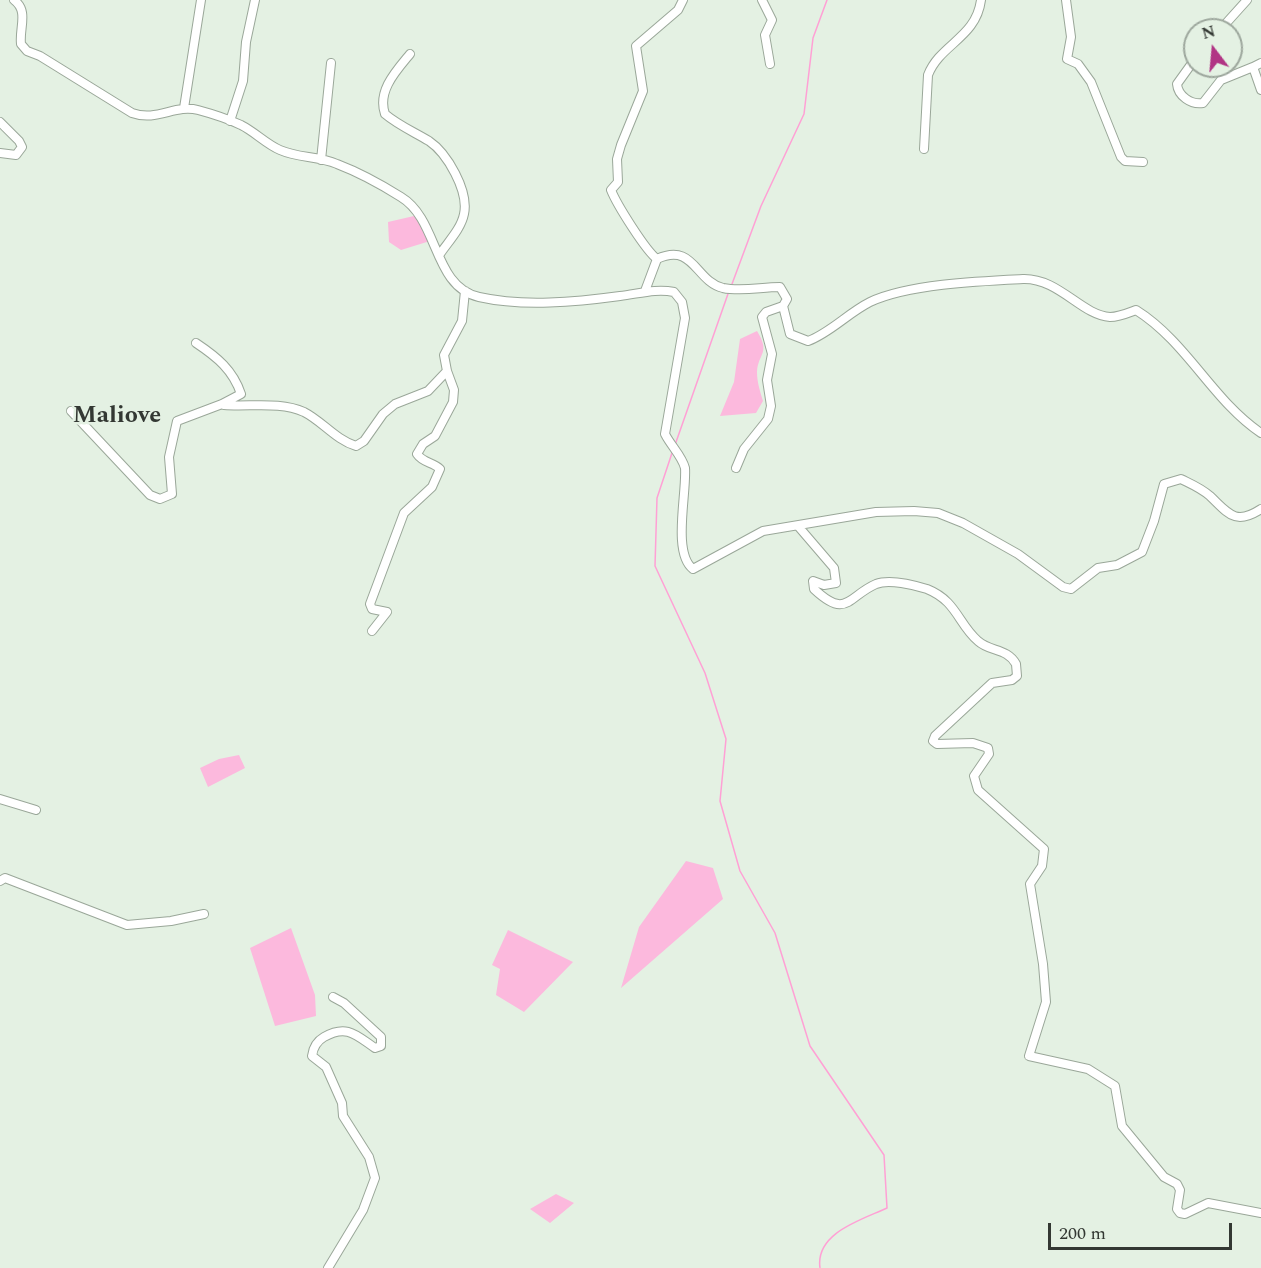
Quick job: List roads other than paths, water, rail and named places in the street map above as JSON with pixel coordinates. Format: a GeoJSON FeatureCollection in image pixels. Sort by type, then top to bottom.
{"type":"FeatureCollection","features":[{"type":"Feature","properties":{"kind":"street"},"geometry":{"type":"LineString","coordinates":[[14,0],[20,4],[23,15],[21,44],[27,51],[40,56],[132,113],[145,117],[184,108],[230,121],[242,126],[277,149],[336,163],[402,197],[418,209],[447,270],[465,291],[479,297],[521,302],[590,299],[645,291],[674,292],[684,309],[685,318],[665,434],[673,450],[683,460],[685,468],[682,527],[684,558],[690,568],[693,569],[764,531],[876,512],[914,510],[938,513],[963,524],[1018,554],[1063,587],[1071,589],[1098,568],[1117,565],[1142,552],[1154,521],[1164,484],[1181,479],[1201,489],[1226,513],[1234,517],[1247,518],[1261,509]]}},
{"type":"Feature","properties":{"kind":"street"},"geometry":{"type":"LineString","coordinates":[[184,108],[201,0]]}},
{"type":"Feature","properties":{"kind":"street"},"geometry":{"type":"LineString","coordinates":[[230,121],[243,81],[246,42],[255,0]]}},
{"type":"Feature","properties":{"kind":"street"},"geometry":{"type":"LineString","coordinates":[[657,259],[646,251],[642,239],[616,203],[611,190],[618,182],[617,159],[621,145],[643,91],[636,46],[678,10],[683,0]]}},
{"type":"Feature","properties":{"kind":"street"},"geometry":{"type":"LineString","coordinates":[[762,0],[772,20],[765,35],[770,64]]}},
{"type":"Feature","properties":{"kind":"street"},"geometry":{"type":"LineString","coordinates":[[924,148],[928,75],[932,66],[973,25],[979,14],[981,0]]}},
{"type":"Feature","properties":{"kind":"street"},"geometry":{"type":"LineString","coordinates":[[1066,0],[1071,37],[1067,59],[1078,64],[1091,82],[1121,158],[1125,161],[1143,162]]}},
{"type":"Feature","properties":{"kind":"street"},"geometry":{"type":"LineString","coordinates":[[1231,18],[1247,0]]}},
{"type":"Feature","properties":{"kind":"street"},"geometry":{"type":"LineString","coordinates":[[410,54],[394,74],[381,100],[385,114],[431,142],[449,160],[464,201],[464,213],[459,226],[440,254]]}},
{"type":"Feature","properties":{"kind":"street"},"geometry":{"type":"LineString","coordinates":[[321,160],[331,63]]}},
{"type":"Feature","properties":{"kind":"street"},"geometry":{"type":"LineString","coordinates":[[1243,71],[1261,63]]}},
{"type":"Feature","properties":{"kind":"street"},"geometry":{"type":"LineString","coordinates":[[1253,67],[1261,90]]}},
{"type":"Feature","properties":{"kind":"street"},"geometry":{"type":"LineString","coordinates":[[1183,75],[1176,84],[1179,92],[1190,102],[1197,104],[1203,103],[1221,80],[1226,78]]}},
{"type":"Feature","properties":{"kind":"street"},"geometry":{"type":"LineString","coordinates":[[0,122],[19,141],[21,147],[16,155],[0,153]]}},
{"type":"Feature","properties":{"kind":"street"},"geometry":{"type":"LineString","coordinates":[[645,291],[657,259],[667,254],[680,255],[699,268],[704,278],[722,288],[746,290],[780,286],[787,299],[783,306],[766,312],[762,317],[772,354],[767,380],[771,406],[768,419],[744,449],[736,468]]}},
{"type":"Feature","properties":{"kind":"street"},"geometry":{"type":"LineString","coordinates":[[783,306],[790,334],[808,341],[850,313],[886,296],[980,281],[1036,280],[1051,285],[1092,312],[1118,316],[1136,310],[1148,317],[1194,361],[1246,424],[1261,433]]}},
{"type":"Feature","properties":{"kind":"street"},"geometry":{"type":"LineString","coordinates":[[372,631],[386,616],[387,612],[372,609],[370,604],[404,513],[432,487],[440,470],[435,464],[420,459],[417,454],[423,444],[433,439],[440,429],[453,402],[454,390],[444,355],[462,321],[465,291]]}},
{"type":"Feature","properties":{"kind":"street"},"geometry":{"type":"LineString","coordinates":[[71,411],[150,495],[160,499],[172,494],[170,457],[177,421],[222,405],[241,394],[237,382],[218,358],[196,344]]}},
{"type":"Feature","properties":{"kind":"street"},"geometry":{"type":"LineString","coordinates":[[222,405],[284,406],[304,412],[356,446],[364,441],[373,426],[389,409],[409,397],[428,391],[447,371]]}},
{"type":"Feature","properties":{"kind":"street"},"geometry":{"type":"LineString","coordinates":[[798,526],[834,568],[836,583],[824,585],[813,581],[814,589],[822,597],[837,604],[853,602],[865,590],[879,583],[927,589],[951,604],[978,642],[1005,652],[1016,664],[1017,675],[1012,680],[992,683],[935,736],[933,741],[937,744],[981,744],[988,748],[989,754],[974,776],[978,790],[1044,849],[1042,867],[1030,884],[1043,964],[1046,1002],[1029,1056],[1088,1069],[1115,1086],[1122,1126],[1164,1177],[1178,1184],[1180,1190],[1177,1209],[1180,1213],[1185,1214],[1208,1203],[1261,1213]]}},
{"type":"Feature","properties":{"kind":"street"},"geometry":{"type":"LineString","coordinates":[[0,799],[36,810]]}},
{"type":"Feature","properties":{"kind":"street"},"geometry":{"type":"LineString","coordinates":[[0,881],[5,878],[127,925],[171,921],[204,914]]}},
{"type":"Feature","properties":{"kind":"street"},"geometry":{"type":"LineString","coordinates":[[328,1268],[363,1210],[375,1178],[369,1157],[343,1116],[342,1103],[326,1068],[312,1056],[314,1048],[321,1039],[338,1030],[351,1032],[375,1048],[381,1046],[381,1038],[344,1003],[333,997]]}},
{"type":"Feature","properties":{"kind":"waterway"},"geometry":{"type":"LineString","coordinates":[[732,284],[761,206],[804,114],[813,38],[827,0]]}},
{"type":"Feature","properties":{"kind":"waterway"},"geometry":{"type":"LineString","coordinates":[[675,445],[729,291]]}},
{"type":"Feature","properties":{"kind":"waterway"},"geometry":{"type":"LineString","coordinates":[[672,453],[657,498],[655,566],[705,673],[726,739],[720,801],[740,871],[775,933],[810,1046],[884,1155],[887,1208],[853,1223],[832,1237],[820,1256],[820,1268]]}},
{"type":"Feature","properties":{"kind":"district","name":"Maliove"},"geometry":{"type":"Point","coordinates":[117,417]}}]}
